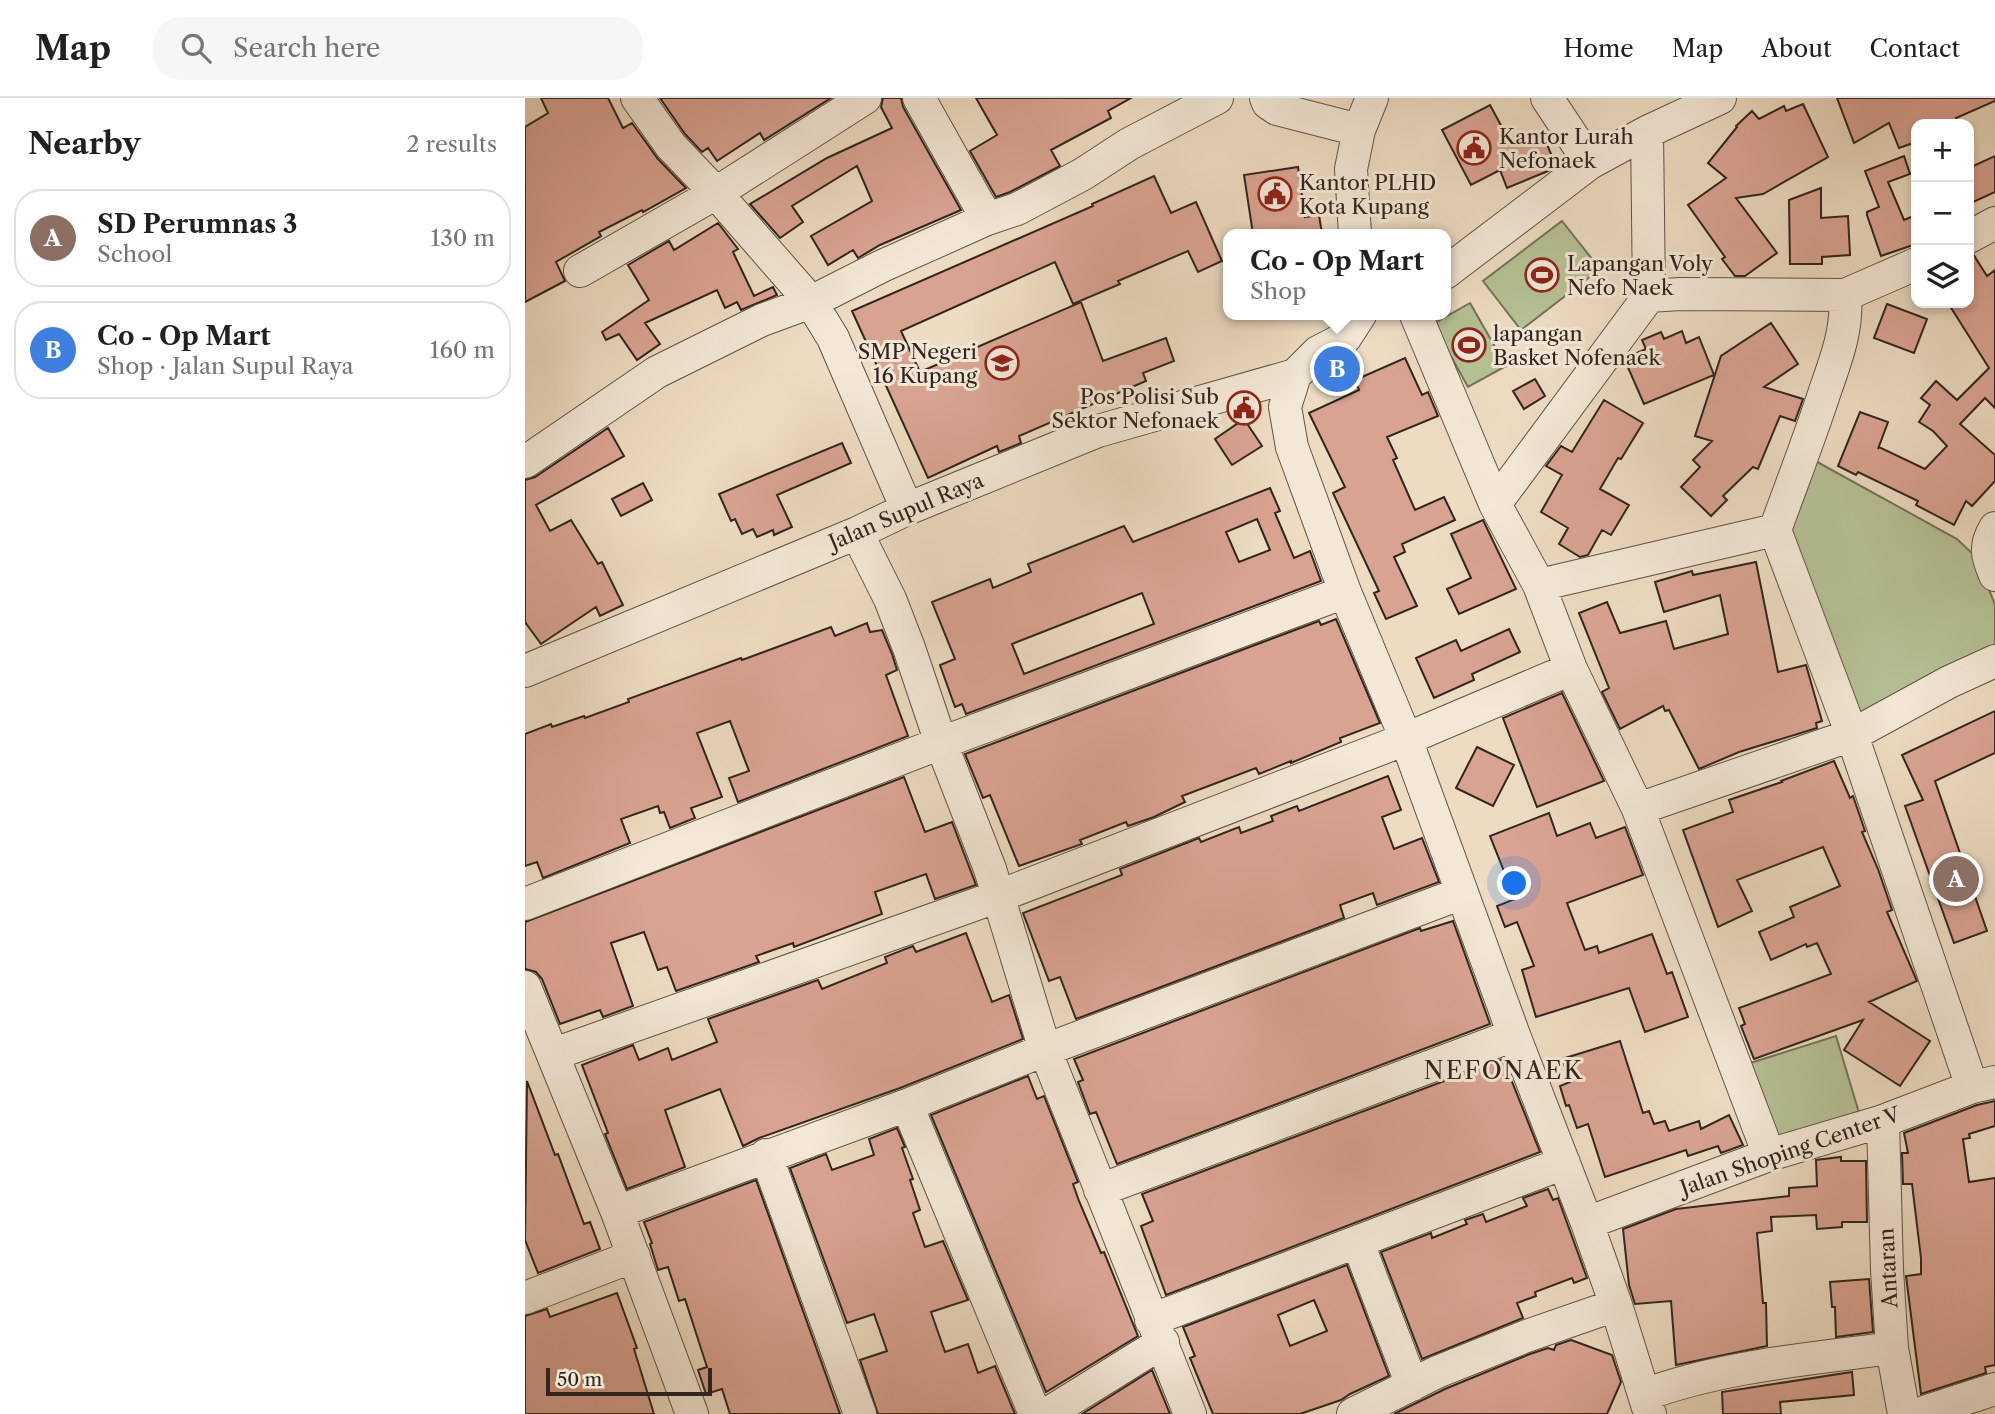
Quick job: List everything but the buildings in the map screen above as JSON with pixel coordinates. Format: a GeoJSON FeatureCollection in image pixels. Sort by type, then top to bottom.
{"type":"FeatureCollection","features":[{"type":"Feature","properties":{"kind":"street"},"geometry":{"type":"LineString","coordinates":[[637,98],[671,146],[811,302],[838,351],[907,509]]}},
{"type":"Feature","properties":{"kind":"street"},"geometry":{"type":"LineString","coordinates":[[580,271],[716,193],[865,98]]}},
{"type":"Feature","properties":{"kind":"street"},"geometry":{"type":"LineString","coordinates":[[919,98],[987,219]]}},
{"type":"Feature","properties":{"kind":"street"},"geometry":{"type":"LineString","coordinates":[[525,462],[657,372],[762,320],[811,302],[987,219],[1017,209],[1083,174],[1129,144],[1217,98]]}},
{"type":"Feature","properties":{"kind":"street"},"geometry":{"type":"LineString","coordinates":[[1266,98],[1268,103],[1277,109],[1359,130]]}},
{"type":"Feature","properties":{"kind":"street"},"geometry":{"type":"LineString","coordinates":[[1355,229],[1351,169],[1359,130],[1372,98]]}},
{"type":"Feature","properties":{"kind":"street"},"geometry":{"type":"LineString","coordinates":[[1548,98],[1590,163]]}},
{"type":"Feature","properties":{"kind":"street"},"geometry":{"type":"LineString","coordinates":[[1451,268],[1590,163],[1647,132],[1720,98]]}},
{"type":"Feature","properties":{"kind":"street"},"geometry":{"type":"LineString","coordinates":[[1495,505],[1649,296],[1647,132]]}},
{"type":"Feature","properties":{"kind":"street"},"geometry":{"type":"LineString","coordinates":[[1974,234],[1995,223]]}},
{"type":"Feature","properties":{"kind":"street"},"geometry":{"type":"LineString","coordinates":[[1649,296],[1845,295],[1911,266]]}},
{"type":"Feature","properties":{"kind":"street"},"geometry":{"type":"LineString","coordinates":[[1845,295],[1847,314],[1844,335],[1775,530],[1984,1085]]}},
{"type":"Feature","properties":{"kind":"street"},"geometry":{"type":"LineString","coordinates":[[1360,320],[1345,338],[1318,352],[1295,375],[1285,407],[1292,447],[1345,592],[1406,739],[1514,1035],[1587,1223],[1647,1404],[1674,1384],[1892,1348]]}},
{"type":"Feature","properties":{"kind":"street"},"geometry":{"type":"LineString","coordinates":[[1418,320],[1495,505],[1538,585],[1571,669],[1639,809],[1769,1155]]}},
{"type":"Feature","properties":{"kind":"street","name":"Jalan Supul Raya"},"geometry":{"type":"LineString","coordinates":[[525,671],[1098,431],[1295,375]]}},
{"type":"Feature","properties":{"kind":"street"},"geometry":{"type":"LineString","coordinates":[[1995,528],[1987,544],[1987,555],[1995,575]]}},
{"type":"Feature","properties":{"kind":"street"},"geometry":{"type":"LineString","coordinates":[[1538,585],[1775,530]]}},
{"type":"Feature","properties":{"kind":"street"},"geometry":{"type":"LineString","coordinates":[[857,533],[900,624],[941,743],[999,896],[1045,1050],[1190,1414]]}},
{"type":"Feature","properties":{"kind":"street"},"geometry":{"type":"LineString","coordinates":[[525,904],[941,743],[1345,592]]}},
{"type":"Feature","properties":{"kind":"street"},"geometry":{"type":"LineString","coordinates":[[1639,809],[1852,735],[1949,682],[1995,661]]}},
{"type":"Feature","properties":{"kind":"street"},"geometry":{"type":"LineString","coordinates":[[554,1054],[999,896],[1406,739],[1571,669]]}},
{"type":"Feature","properties":{"kind":"street"},"geometry":{"type":"LineString","coordinates":[[617,1212],[907,1105],[1045,1050],[1462,893]]}},
{"type":"Feature","properties":{"kind":"street"},"geometry":{"type":"LineString","coordinates":[[525,987],[617,1212],[692,1414]]}},
{"type":"Feature","properties":{"kind":"street"},"geometry":{"type":"LineString","coordinates":[[1100,1190],[1514,1035]]}},
{"type":"Feature","properties":{"kind":"street","name":"Jalan Shoping Center V"},"geometry":{"type":"LineString","coordinates":[[1587,1223],[1769,1155],[1883,1121],[1984,1085]]}},
{"type":"Feature","properties":{"kind":"street"},"geometry":{"type":"LineString","coordinates":[[907,1105],[1035,1414]]}},
{"type":"Feature","properties":{"kind":"street","name":"Antaran"},"geometry":{"type":"LineString","coordinates":[[1883,1121],[1892,1348],[1904,1414]]}},
{"type":"Feature","properties":{"kind":"street"},"geometry":{"type":"LineString","coordinates":[[767,1155],[860,1414]]}},
{"type":"Feature","properties":{"kind":"street"},"geometry":{"type":"LineString","coordinates":[[1047,1414],[1157,1331],[1357,1243],[1564,1163]]}},
{"type":"Feature","properties":{"kind":"street"},"geometry":{"type":"LineString","coordinates":[[1357,1243],[1412,1385]]}},
{"type":"Feature","properties":{"kind":"street"},"geometry":{"type":"LineString","coordinates":[[525,1298],[634,1256]]}},
{"type":"Feature","properties":{"kind":"street"},"geometry":{"type":"LineString","coordinates":[[1353,1414],[1437,1372],[1524,1337],[1616,1305]]}},
{"type":"Feature","properties":{"kind":"street"},"geometry":{"type":"LineString","coordinates":[[1918,1414],[1995,1389]]}},
{"type":"Feature","properties":{"kind":"green space","name":"Lapangan Voly Nefo Naek"},"geometry":{"type":"Polygon","coordinates":[[[1562,221],[1600,269],[1521,330],[1483,281],[1562,221]]]}},
{"type":"Feature","properties":{"kind":"green space","name":"lapangan Basket Nofenaek"},"geometry":{"type":"Polygon","coordinates":[[[1470,303],[1506,366],[1468,387],[1433,324],[1440,320],[1451,320],[1451,314],[1470,303]]]}},
{"type":"Feature","properties":{"kind":"green space"},"geometry":{"type":"Polygon","coordinates":[[[1810,458],[1957,539],[1977,558],[1995,605],[1995,650],[1859,720],[1789,529],[1810,458]]]}},
{"type":"Feature","properties":{"kind":"green space"},"geometry":{"type":"Polygon","coordinates":[[[1836,1036],[1860,1116],[1772,1145],[1744,1065],[1836,1036]]]}},
{"type":"Feature","properties":{"kind":"place","name":"Kantor Lurah Nefonaek"},"geometry":{"type":"Point","coordinates":[1474,148]}},
{"type":"Feature","properties":{"kind":"place","name":"Kantor PLHD Kota Kupang"},"geometry":{"type":"Point","coordinates":[1275,194]}},
{"type":"Feature","properties":{"kind":"place","name":"Lapangan Voly Nefo Naek"},"geometry":{"type":"Point","coordinates":[1542,275]}},
{"type":"Feature","properties":{"kind":"place","name":"lapangan Basket Nofenaek"},"geometry":{"type":"Point","coordinates":[1469,345]}},
{"type":"Feature","properties":{"kind":"place","name":"SMP Negeri 16 Kupang"},"geometry":{"type":"Point","coordinates":[1002,363]}},
{"type":"Feature","properties":{"kind":"place","name":"Co - Op Mart"},"geometry":{"type":"Point","coordinates":[1337,369]}},
{"type":"Feature","properties":{"kind":"place","name":"Pos Polisi Sub Sektor Nefonaek"},"geometry":{"type":"Point","coordinates":[1244,408]}},
{"type":"Feature","properties":{"kind":"place","name":"SD Perumnas 3"},"geometry":{"type":"Point","coordinates":[1956,879]}},
{"type":"Feature","properties":{"kind":"district","name":"NEFONAEK"},"geometry":{"type":"Point","coordinates":[1504,1070]}}]}
